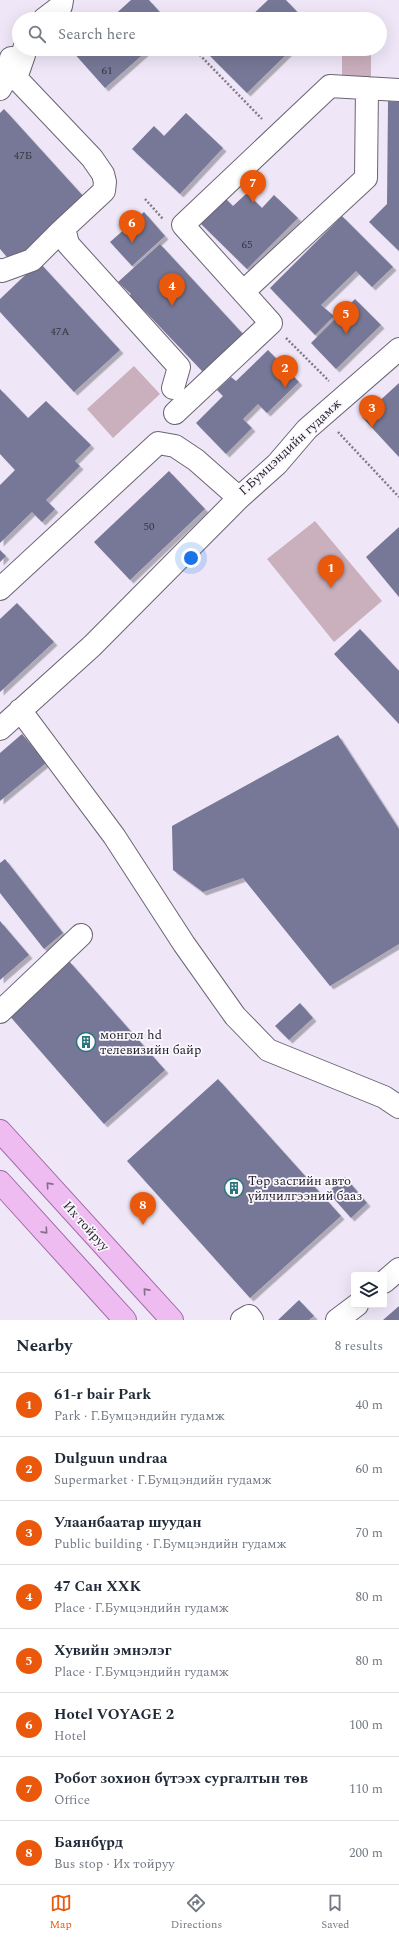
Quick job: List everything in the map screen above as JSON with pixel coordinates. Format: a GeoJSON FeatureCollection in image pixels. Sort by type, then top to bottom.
{"type":"FeatureCollection","features":[{"type":"Feature","properties":{"kind":"main road","name":"Их тойруу"},"geometry":{"type":"LineString","coordinates":[[0,1132],[172,1320]]}},
{"type":"Feature","properties":{"kind":"main road"},"geometry":{"type":"LineString","coordinates":[[0,1182],[125,1320]]}},
{"type":"Feature","properties":{"kind":"street"},"geometry":{"type":"LineString","coordinates":[[53,12],[61,6],[62,0]]}},
{"type":"Feature","properties":{"kind":"street"},"geometry":{"type":"LineString","coordinates":[[0,89],[10,72],[13,56]]}},
{"type":"Feature","properties":{"kind":"street"},"geometry":{"type":"LineString","coordinates":[[0,270],[2,271],[32,260],[104,191],[105,182],[103,174],[92,158],[16,78],[24,56]]}},
{"type":"Feature","properties":{"kind":"street"},"geometry":{"type":"LineString","coordinates":[[175,413],[271,323],[182,225],[330,86],[399,90]]}},
{"type":"Feature","properties":{"kind":"street"},"geometry":{"type":"LineString","coordinates":[[243,292],[366,178],[367,88]]}},
{"type":"Feature","properties":{"kind":"street"},"geometry":{"type":"LineString","coordinates":[[61,231],[66,236],[68,244],[179,367],[173,388]]}},
{"type":"Feature","properties":{"kind":"street","name":"Г.Бумцэндийн гудамж"},"geometry":{"type":"LineString","coordinates":[[0,589],[158,443],[175,446],[196,460],[239,498],[277,464],[307,430],[399,349]]}},
{"type":"Feature","properties":{"kind":"street"},"geometry":{"type":"LineString","coordinates":[[0,729],[92,646],[239,498]]}},
{"type":"Feature","properties":{"kind":"street"},"geometry":{"type":"LineString","coordinates":[[20,710],[114,836],[184,944],[235,1016],[268,1050],[384,1097],[399,1107]]}},
{"type":"Feature","properties":{"kind":"street"},"geometry":{"type":"LineString","coordinates":[[0,1012],[81,935]]}},
{"type":"Feature","properties":{"kind":"street"},"geometry":{"type":"LineString","coordinates":[[387,1279],[399,1269]]}},
{"type":"Feature","properties":{"kind":"street"},"geometry":{"type":"LineString","coordinates":[[337,1320],[353,1308]]}},
{"type":"Feature","properties":{"kind":"street"},"geometry":{"type":"LineString","coordinates":[[242,1320],[249,1316],[252,1320]]}},
{"type":"Feature","properties":{"kind":"path"},"geometry":{"type":"LineString","coordinates":[[201,56],[278,135]]}},
{"type":"Feature","properties":{"kind":"path"},"geometry":{"type":"LineString","coordinates":[[271,323],[344,397]]}},
{"type":"Feature","properties":{"kind":"path"},"geometry":{"type":"LineString","coordinates":[[323,416],[399,497]]}},
{"type":"Feature","properties":{"kind":"shaded area"},"geometry":{"type":"Polygon","coordinates":[[[342,56],[371,56],[371,84],[342,83],[342,56]]]}},
{"type":"Feature","properties":{"kind":"shaded area"},"geometry":{"type":"Polygon","coordinates":[[[134,366],[160,394],[113,438],[87,409],[134,366]]]}},
{"type":"Feature","properties":{"kind":"shaded area"},"geometry":{"type":"Polygon","coordinates":[[[315,521],[382,601],[334,642],[267,559],[315,521]]]}},
{"type":"Feature","properties":{"kind":"building"},"geometry":{"type":"Polygon","coordinates":[[[131,0],[149,0],[160,12],[118,12],[131,0]]]}},
{"type":"Feature","properties":{"kind":"building"},"geometry":{"type":"Polygon","coordinates":[[[268,0],[286,0],[297,12],[255,12],[268,0]]]}},
{"type":"Feature","properties":{"kind":"building"},"geometry":{"type":"Polygon","coordinates":[[[77,56],[141,56],[105,88],[77,56]]]}},
{"type":"Feature","properties":{"kind":"building"},"geometry":{"type":"Polygon","coordinates":[[[210,56],[285,56],[247,93],[210,56]]]}},
{"type":"Feature","properties":{"kind":"building"},"geometry":{"type":"Polygon","coordinates":[[[388,101],[399,102],[399,251],[369,222],[387,204],[388,101]]]}},
{"type":"Feature","properties":{"kind":"building"},"geometry":{"type":"Polygon","coordinates":[[[4,109],[84,197],[12,263],[0,249],[0,113],[4,109]]]}},
{"type":"Feature","properties":{"kind":"building"},"geometry":{"type":"Polygon","coordinates":[[[186,113],[223,148],[180,194],[132,149],[154,126],[164,136],[186,113]]]}},
{"type":"Feature","properties":{"kind":"building"},"geometry":{"type":"Polygon","coordinates":[[[247,193],[262,208],[274,195],[298,218],[247,269],[196,219],[221,194],[233,206],[247,193]]]}},
{"type":"Feature","properties":{"kind":"building"},"geometry":{"type":"Polygon","coordinates":[[[144,212],[165,236],[132,266],[110,242],[144,212]]]}},
{"type":"Feature","properties":{"kind":"building"},"geometry":{"type":"Polygon","coordinates":[[[342,216],[393,267],[372,287],[356,271],[321,305],[334,316],[315,335],[270,288],[342,216]]]}},
{"type":"Feature","properties":{"kind":"building"},"geometry":{"type":"Polygon","coordinates":[[[160,244],[243,334],[203,372],[143,309],[135,313],[124,303],[131,294],[118,282],[160,244]]]}},
{"type":"Feature","properties":{"kind":"building"},"geometry":{"type":"Polygon","coordinates":[[[39,262],[120,350],[74,392],[0,312],[0,299],[39,262]]]}},
{"type":"Feature","properties":{"kind":"building"},"geometry":{"type":"Polygon","coordinates":[[[355,299],[381,325],[336,369],[311,343],[355,299]]]}},
{"type":"Feature","properties":{"kind":"building"},"geometry":{"type":"Polygon","coordinates":[[[268,350],[299,382],[267,413],[258,404],[243,419],[252,428],[226,454],[196,423],[223,396],[217,390],[231,377],[236,381],[268,350]]]}},
{"type":"Feature","properties":{"kind":"building"},"geometry":{"type":"Polygon","coordinates":[[[399,383],[399,457],[362,417],[399,383]]]}},
{"type":"Feature","properties":{"kind":"building"},"geometry":{"type":"Polygon","coordinates":[[[0,389],[28,418],[46,401],[91,445],[75,461],[80,466],[46,500],[55,509],[42,522],[32,512],[0,543],[0,485],[15,470],[0,454],[0,389]]]}},
{"type":"Feature","properties":{"kind":"building"},"geometry":{"type":"Polygon","coordinates":[[[169,471],[205,509],[130,580],[94,542],[169,471]]]}},
{"type":"Feature","properties":{"kind":"building"},"geometry":{"type":"Polygon","coordinates":[[[399,527],[399,597],[366,557],[399,527]]]}},
{"type":"Feature","properties":{"kind":"building"},"geometry":{"type":"Polygon","coordinates":[[[0,550],[6,556],[0,562],[0,550]]]}},
{"type":"Feature","properties":{"kind":"building"},"geometry":{"type":"Polygon","coordinates":[[[17,603],[54,642],[0,692],[0,619],[17,603]]]}},
{"type":"Feature","properties":{"kind":"building"},"geometry":{"type":"Polygon","coordinates":[[[360,629],[399,671],[399,724],[334,654],[360,629]]]}},
{"type":"Feature","properties":{"kind":"building"},"geometry":{"type":"Polygon","coordinates":[[[22,734],[46,763],[0,801],[0,753],[22,734]]]}},
{"type":"Feature","properties":{"kind":"building"},"geometry":{"type":"Polygon","coordinates":[[[338,735],[399,829],[399,944],[330,986],[243,878],[203,892],[173,870],[172,826],[338,735]]]}},
{"type":"Feature","properties":{"kind":"building"},"geometry":{"type":"Polygon","coordinates":[[[5,859],[63,933],[44,949],[0,893],[0,863],[5,859]]]}},
{"type":"Feature","properties":{"kind":"building"},"geometry":{"type":"Polygon","coordinates":[[[0,921],[29,955],[0,980],[0,921]]]}},
{"type":"Feature","properties":{"kind":"building","name":"монгол hd телевизийн байр"},"geometry":{"type":"Polygon","coordinates":[[[69,961],[165,1070],[104,1124],[8,1014],[69,961]]]}},
{"type":"Feature","properties":{"kind":"building"},"geometry":{"type":"Polygon","coordinates":[[[300,1003],[313,1018],[289,1040],[275,1026],[300,1003]]]}},
{"type":"Feature","properties":{"kind":"building","name":"Төр засгийн авто үйлчилгээний бааз"},"geometry":{"type":"Polygon","coordinates":[[[218,1079],[341,1216],[250,1298],[127,1161],[218,1079]]]}},
{"type":"Feature","properties":{"kind":"building"},"geometry":{"type":"Polygon","coordinates":[[[345,1177],[367,1203],[351,1218],[328,1192],[345,1177]]]}},
{"type":"Feature","properties":{"kind":"building"},"geometry":{"type":"Polygon","coordinates":[[[299,1300],[314,1316],[309,1320],[278,1320],[299,1300]]]}},
{"type":"Feature","properties":{"kind":"building"},"geometry":{"type":"Polygon","coordinates":[[[399,1306],[399,1320],[383,1320],[399,1306]]]}},
{"type":"Feature","properties":{"kind":"place","name":"Робот зохион бүтээх сургалтын төв"},"geometry":{"type":"Point","coordinates":[253,203]}},
{"type":"Feature","properties":{"kind":"place","name":"Hotel VOYAGE 2"},"geometry":{"type":"Point","coordinates":[132,243]}},
{"type":"Feature","properties":{"kind":"place","name":"47 Сан ХХК"},"geometry":{"type":"Point","coordinates":[172,306]}},
{"type":"Feature","properties":{"kind":"place","name":"Хувийн эмнэлэг"},"geometry":{"type":"Point","coordinates":[346,334]}},
{"type":"Feature","properties":{"kind":"place","name":"Dulguun undraa"},"geometry":{"type":"Point","coordinates":[285,388]}},
{"type":"Feature","properties":{"kind":"place","name":"Улаанбаатар шуудан"},"geometry":{"type":"Point","coordinates":[372,428]}},
{"type":"Feature","properties":{"kind":"place","name":"61-r bair Park"},"geometry":{"type":"Point","coordinates":[331,588]}},
{"type":"Feature","properties":{"kind":"place","name":"монгол hd телевизийн байр"},"geometry":{"type":"Point","coordinates":[86,1042]}},
{"type":"Feature","properties":{"kind":"place","name":"Төр засгийн авто үйлчилгээний бааз"},"geometry":{"type":"Point","coordinates":[234,1188]}},
{"type":"Feature","properties":{"kind":"place","name":"Баянбүрд"},"geometry":{"type":"Point","coordinates":[143,1225]}}]}
